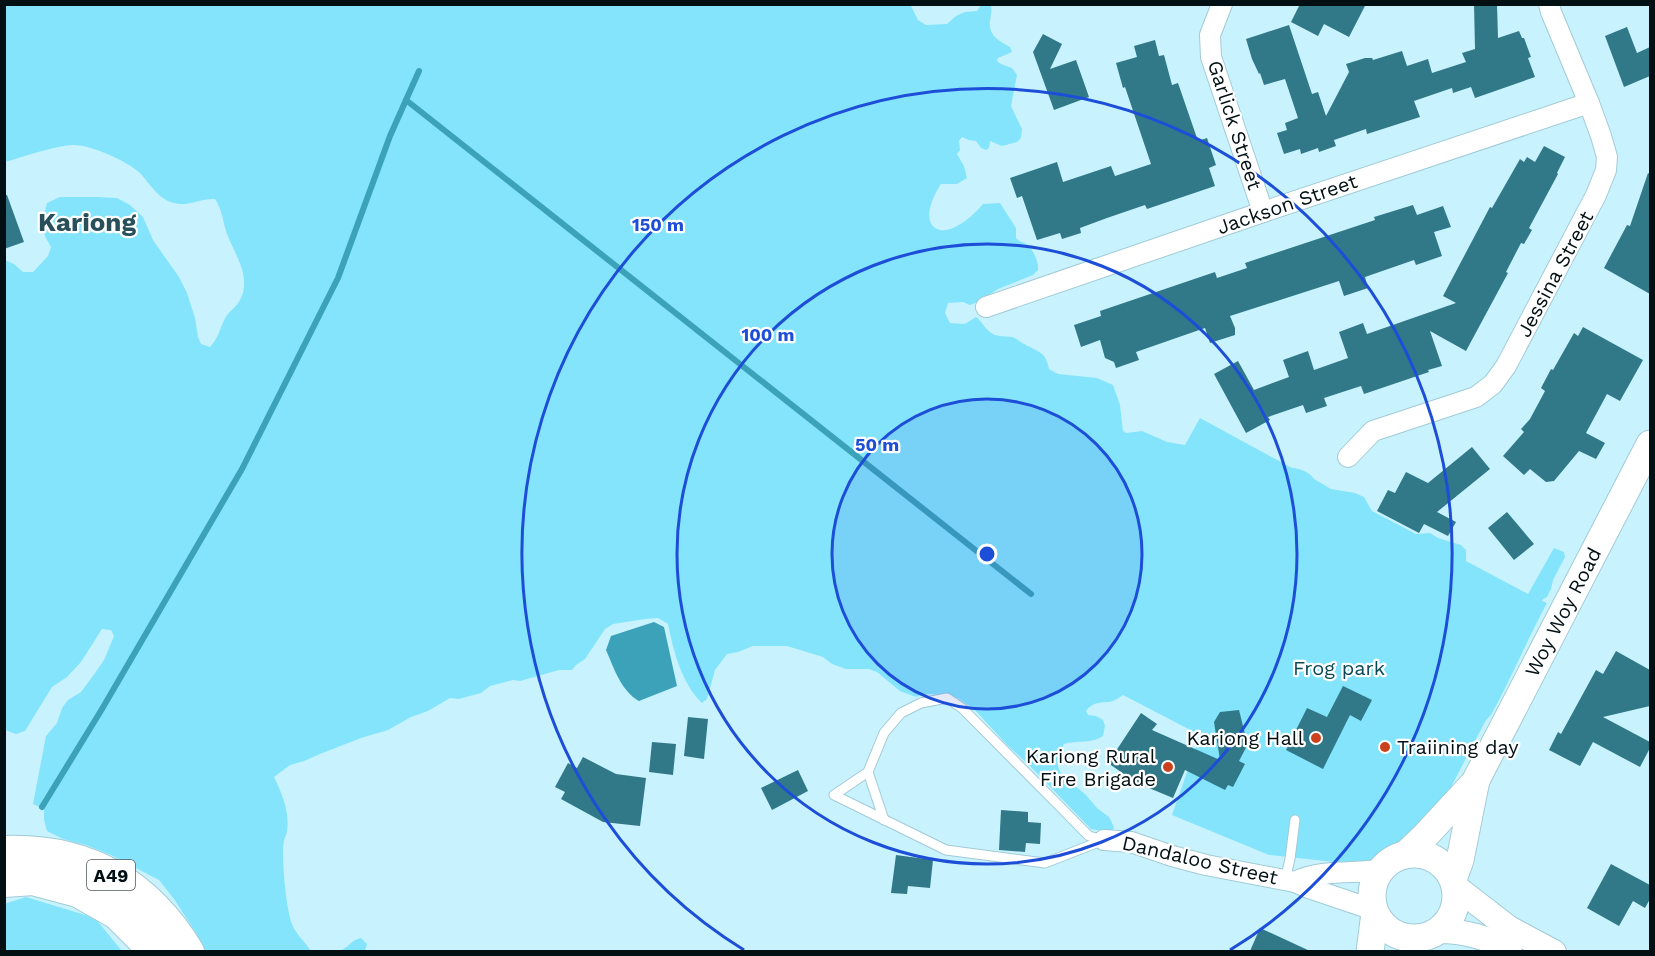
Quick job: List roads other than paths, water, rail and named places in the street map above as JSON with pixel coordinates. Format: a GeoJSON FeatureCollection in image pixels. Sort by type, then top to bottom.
{"type":"FeatureCollection","features":[{"type":"Feature","properties":{"kind":"highway","name":"A49"},"geometry":{"type":"LineString","coordinates":[[4,852],[23,851],[48,854],[74,859],[100,868],[128,885],[156,909],[171,925],[188,951]]}},
{"type":"Feature","properties":{"kind":"highway","name":"A49"},"geometry":{"type":"LineString","coordinates":[[4,881],[33,879],[78,891],[117,913],[152,951]]}},
{"type":"Feature","properties":{"kind":"main road","name":"Woy Woy Road"},"geometry":{"type":"LineString","coordinates":[[1405,855],[1476,780],[1650,444]]}},
{"type":"Feature","properties":{"kind":"main road","name":"Woy Woy Road"},"geometry":{"type":"LineString","coordinates":[[1454,883],[1476,780]]}},
{"type":"Feature","properties":{"kind":"main road"},"geometry":{"type":"LineString","coordinates":[[1405,855],[1428,856],[1438,861],[1447,869],[1454,883],[1457,897],[1452,916],[1446,925],[1423,940],[1401,937],[1390,931],[1381,923],[1371,900],[1375,879],[1381,870],[1387,863],[1405,855]]}},
{"type":"Feature","properties":{"kind":"main road"},"geometry":{"type":"LineString","coordinates":[[1370,951],[1374,911]]}},
{"type":"Feature","properties":{"kind":"street","name":"Garlick Street"},"geometry":{"type":"LineString","coordinates":[[1222,4],[1210,35],[1211,57],[1263,212]]}},
{"type":"Feature","properties":{"kind":"street","name":"Jessina Street"},"geometry":{"type":"LineString","coordinates":[[1348,457],[1373,431],[1476,397],[1493,384],[1506,366],[1596,195],[1606,170],[1606,156],[1589,104],[1549,4]]}},
{"type":"Feature","properties":{"kind":"street","name":"Jackson Street"},"geometry":{"type":"LineString","coordinates":[[986,307],[1589,104]]}},
{"type":"Feature","properties":{"kind":"street","name":"Dandaloo Street"},"geometry":{"type":"LineString","coordinates":[[1104,840],[1131,842],[1206,865],[1290,881],[1374,911]]}},
{"type":"Feature","properties":{"kind":"street","name":"Dandaloo Street"},"geometry":{"type":"LineString","coordinates":[[1290,881],[1307,876],[1381,870]]}},
{"type":"Feature","properties":{"kind":"street"},"geometry":{"type":"LineString","coordinates":[[1454,883],[1509,928],[1554,951]]}},
{"type":"Feature","properties":{"kind":"street"},"geometry":{"type":"LineString","coordinates":[[1423,940],[1452,931],[1477,937],[1510,951]]}},
{"type":"Feature","properties":{"kind":"lane"},"geometry":{"type":"LineString","coordinates":[[947,698],[962,708],[1089,836],[1104,840],[1045,863],[946,850],[834,795],[868,772],[884,733],[901,713],[921,703],[947,698]]}},
{"type":"Feature","properties":{"kind":"lane"},"geometry":{"type":"LineString","coordinates":[[868,772],[884,820]]}},
{"type":"Feature","properties":{"kind":"lane"},"geometry":{"type":"LineString","coordinates":[[1290,881],[1295,820]]}},
{"type":"Feature","properties":{"kind":"waterway"},"geometry":{"type":"LineString","coordinates":[[406,100],[419,71]]}},
{"type":"Feature","properties":{"kind":"waterway"},"geometry":{"type":"LineString","coordinates":[[42,807],[242,469],[338,278],[390,136],[406,100],[1031,594]]}},
{"type":"Feature","properties":{"kind":"place","name":"Kariong Hall"},"geometry":{"type":"Point","coordinates":[1316,738]}},
{"type":"Feature","properties":{"kind":"place","name":"Traiining day"},"geometry":{"type":"Point","coordinates":[1385,747]}},
{"type":"Feature","properties":{"kind":"place","name":"Kariong Rural Fire Brigade"},"geometry":{"type":"Point","coordinates":[1168,767]}},
{"type":"Feature","properties":{"kind":"district","name":"Kariong"},"geometry":{"type":"Point","coordinates":[87,222]}},
{"type":"Feature","properties":{"kind":"park label","name":"Frog park"},"geometry":{"type":"Point","coordinates":[1339,668]}}]}
